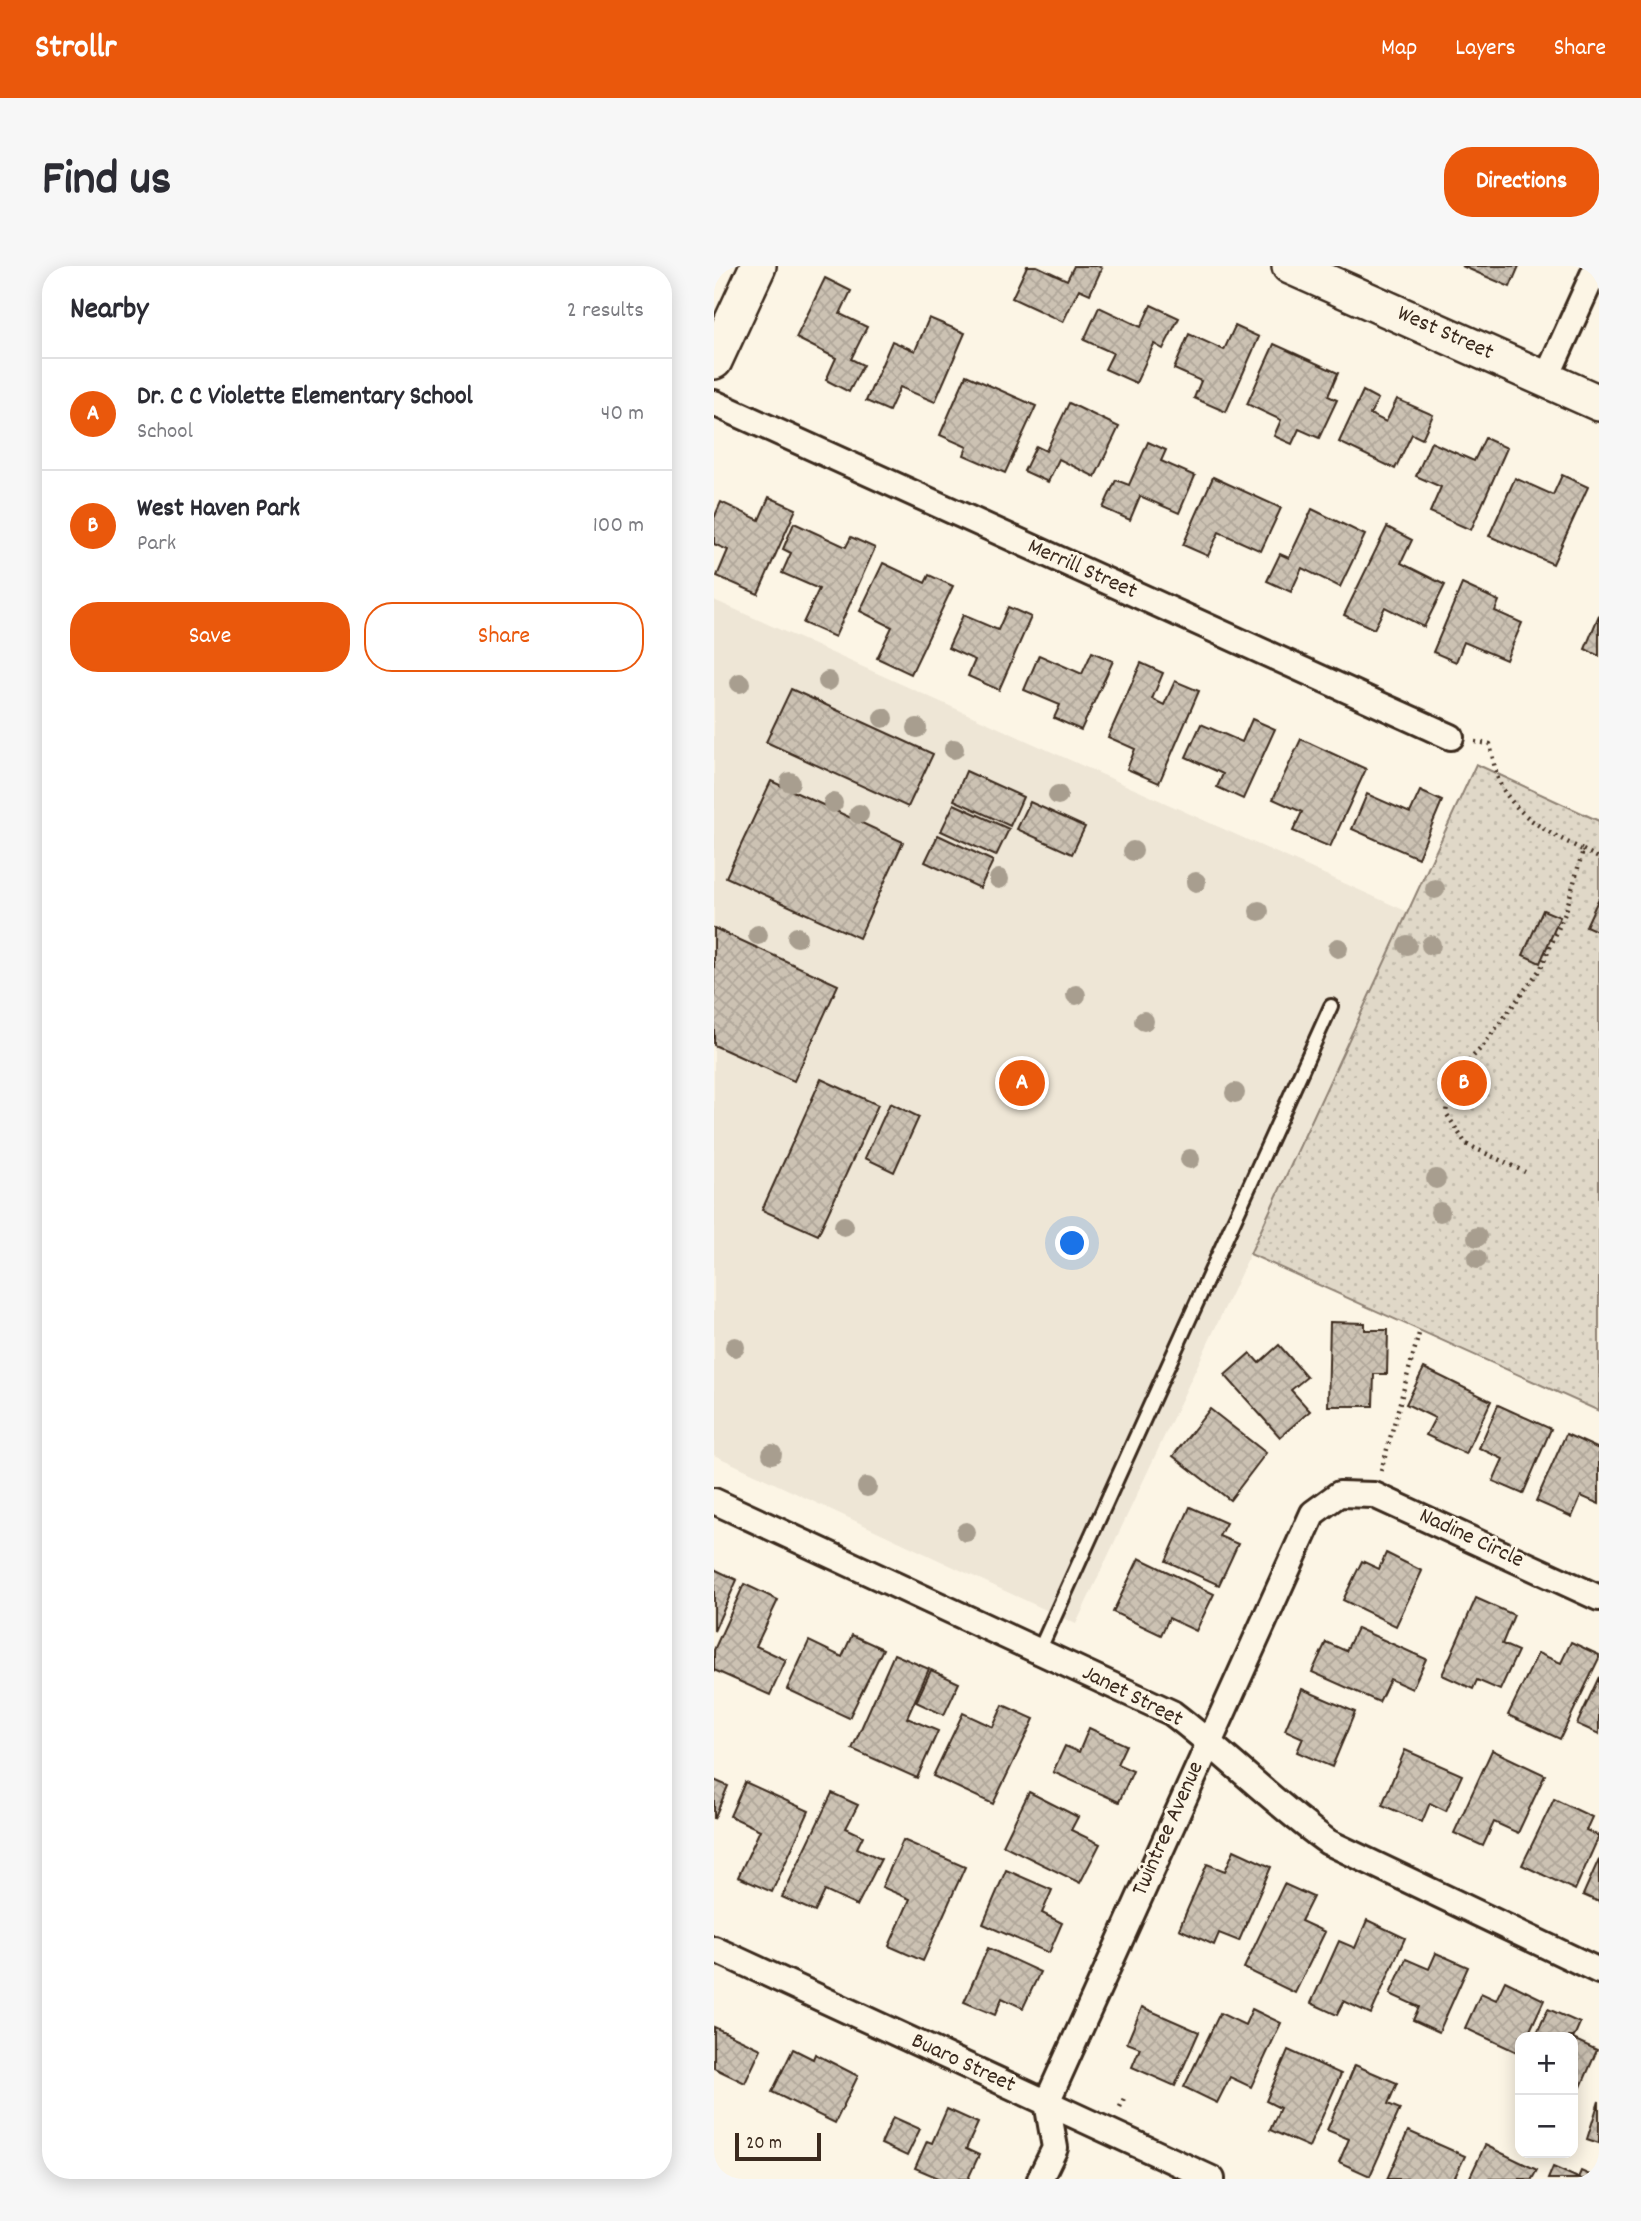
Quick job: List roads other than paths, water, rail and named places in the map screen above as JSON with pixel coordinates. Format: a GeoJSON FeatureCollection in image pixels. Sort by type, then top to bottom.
{"type":"FeatureCollection","features":[{"type":"Feature","properties":{"kind":"main road"},"geometry":{"type":"LineString","coordinates":[[714,361],[758,266]]}},
{"type":"Feature","properties":{"kind":"main road","name":"West Street"},"geometry":{"type":"LineString","coordinates":[[1290,266],[1599,403]]}},
{"type":"Feature","properties":{"kind":"street"},"geometry":{"type":"LineString","coordinates":[[1546,379],[1597,266]]}},
{"type":"Feature","properties":{"kind":"street","name":"Merrill Street"},"geometry":{"type":"LineString","coordinates":[[714,403],[1451,737]]}},
{"type":"Feature","properties":{"kind":"street","name":"Nadine Circle"},"geometry":{"type":"LineString","coordinates":[[1339,1494],[1374,1495],[1599,1598]]}},
{"type":"Feature","properties":{"kind":"street","name":"Twintree Avenue"},"geometry":{"type":"LineString","coordinates":[[1046,2102],[1313,1513],[1339,1494]]}},
{"type":"Feature","properties":{"kind":"street","name":"Janet Street"},"geometry":{"type":"LineString","coordinates":[[714,1502],[1172,1713],[1209,1741],[1291,1816],[1328,1842],[1599,1970]]}},
{"type":"Feature","properties":{"kind":"street","name":"Buaro Street"},"geometry":{"type":"LineString","coordinates":[[714,1949],[1212,2179]]}},
{"type":"Feature","properties":{"kind":"street"},"geometry":{"type":"LineString","coordinates":[[1040,2179],[1055,2148],[1046,2102]]}},
{"type":"Feature","properties":{"kind":"lane"},"geometry":{"type":"LineString","coordinates":[[1039,1651],[1331,1006]]}},
{"type":"Feature","properties":{"kind":"place","name":"Dr. C C Violette Elementary School"},"geometry":{"type":"Point","coordinates":[1022,1083]}},
{"type":"Feature","properties":{"kind":"place","name":"West Haven Park"},"geometry":{"type":"Point","coordinates":[1464,1083]}}]}
